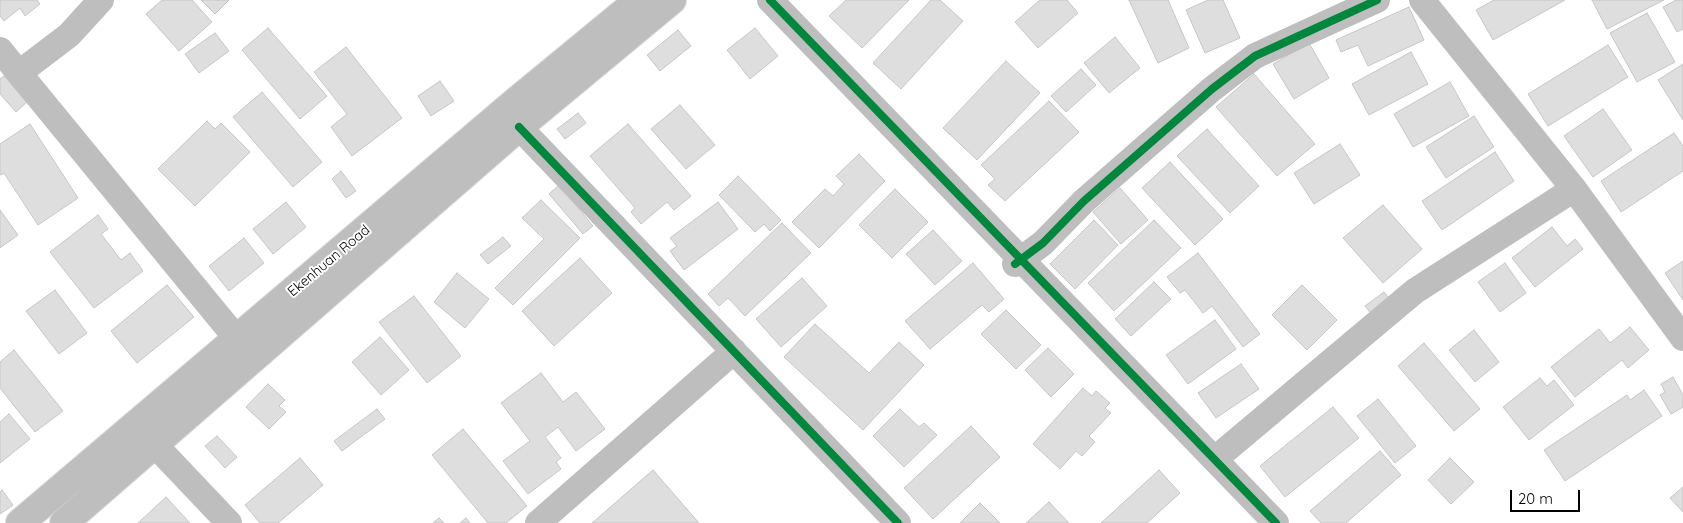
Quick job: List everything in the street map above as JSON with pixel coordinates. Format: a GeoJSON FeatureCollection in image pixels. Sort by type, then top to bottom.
{"type":"FeatureCollection","features":[{"type":"Feature","properties":{"kind":"main road","name":"Ekenhuan Road"},"geometry":{"type":"LineString","coordinates":[[20,523],[514,103],[639,0]]}},
{"type":"Feature","properties":{"kind":"main road","name":"Ekenhuan Road"},"geometry":{"type":"LineString","coordinates":[[64,523],[155,445],[252,357],[519,127],[672,0]]}},
{"type":"Feature","properties":{"kind":"street"},"geometry":{"type":"LineString","coordinates":[[19,73],[69,35],[101,0]]}},
{"type":"Feature","properties":{"kind":"street"},"geometry":{"type":"LineString","coordinates":[[770,0],[1276,523]]}},
{"type":"Feature","properties":{"kind":"street"},"geometry":{"type":"LineString","coordinates":[[1015,264],[1043,243],[1084,201],[1212,89],[1255,56],[1378,0]]}},
{"type":"Feature","properties":{"kind":"street"},"geometry":{"type":"LineString","coordinates":[[1422,0],[1574,189],[1683,338]]}},
{"type":"Feature","properties":{"kind":"street"},"geometry":{"type":"LineString","coordinates":[[0,50],[237,339]]}},
{"type":"Feature","properties":{"kind":"street"},"geometry":{"type":"LineString","coordinates":[[519,127],[898,523]]}},
{"type":"Feature","properties":{"kind":"street"},"geometry":{"type":"LineString","coordinates":[[1214,459],[1415,291],[1574,189]]}},
{"type":"Feature","properties":{"kind":"street"},"geometry":{"type":"LineString","coordinates":[[538,523],[734,351]]}},
{"type":"Feature","properties":{"kind":"street"},"geometry":{"type":"LineString","coordinates":[[155,445],[229,523]]}},
{"type":"Feature","properties":{"kind":"building"},"geometry":{"type":"Polygon","coordinates":[[[0,0],[37,0],[40,4],[25,16],[20,8],[4,21],[0,16],[0,0]]]}},
{"type":"Feature","properties":{"kind":"building"},"geometry":{"type":"Polygon","coordinates":[[[162,0],[192,0],[212,22],[179,51],[146,14],[162,0]]]}},
{"type":"Feature","properties":{"kind":"building"},"geometry":{"type":"Polygon","coordinates":[[[201,0],[229,0],[215,14],[201,0]]]}},
{"type":"Feature","properties":{"kind":"building"},"geometry":{"type":"Polygon","coordinates":[[[846,0],[909,0],[862,48],[829,16],[846,0]]]}},
{"type":"Feature","properties":{"kind":"building"},"geometry":{"type":"Polygon","coordinates":[[[931,0],[940,0],[963,21],[901,89],[873,63],[931,0]]]}},
{"type":"Feature","properties":{"kind":"building"},"geometry":{"type":"Polygon","coordinates":[[[1040,0],[1067,0],[1078,13],[1038,48],[1015,22],[1040,0]]]}},
{"type":"Feature","properties":{"kind":"building"},"geometry":{"type":"Polygon","coordinates":[[[1129,0],[1168,0],[1189,48],[1158,63],[1129,0]]]}},
{"type":"Feature","properties":{"kind":"building"},"geometry":{"type":"Polygon","coordinates":[[[1208,0],[1223,0],[1240,38],[1205,53],[1186,10],[1208,0]]]}},
{"type":"Feature","properties":{"kind":"building"},"geometry":{"type":"Polygon","coordinates":[[[1494,0],[1565,0],[1493,40],[1476,10],[1494,0]]]}},
{"type":"Feature","properties":{"kind":"building"},"geometry":{"type":"Polygon","coordinates":[[[1592,0],[1664,0],[1607,29],[1592,0]]]}},
{"type":"Feature","properties":{"kind":"building"},"geometry":{"type":"Polygon","coordinates":[[[1676,0],[1683,0],[1683,29],[1677,32],[1663,7],[1676,0]]]}},
{"type":"Feature","properties":{"kind":"building"},"geometry":{"type":"Polygon","coordinates":[[[1409,7],[1424,40],[1368,66],[1358,45],[1341,52],[1336,40],[1409,7]]]}},
{"type":"Feature","properties":{"kind":"building"},"geometry":{"type":"Polygon","coordinates":[[[1647,13],[1675,62],[1637,82],[1610,33],[1647,13]]]}},
{"type":"Feature","properties":{"kind":"building"},"geometry":{"type":"Polygon","coordinates":[[[268,28],[327,96],[300,119],[242,50],[268,28]]]}},
{"type":"Feature","properties":{"kind":"building"},"geometry":{"type":"Polygon","coordinates":[[[755,28],[778,56],[750,79],[727,50],[755,28]]]}},
{"type":"Feature","properties":{"kind":"building"},"geometry":{"type":"Polygon","coordinates":[[[678,30],[691,46],[660,71],[647,55],[678,30]]]}},
{"type":"Feature","properties":{"kind":"building"},"geometry":{"type":"Polygon","coordinates":[[[215,33],[229,51],[199,73],[185,54],[215,33]]]}},
{"type":"Feature","properties":{"kind":"building"},"geometry":{"type":"Polygon","coordinates":[[[1115,37],[1140,68],[1109,93],[1084,63],[1115,37]]]}},
{"type":"Feature","properties":{"kind":"building"},"geometry":{"type":"Polygon","coordinates":[[[1309,43],[1329,78],[1294,99],[1273,64],[1309,43]]]}},
{"type":"Feature","properties":{"kind":"building"},"geometry":{"type":"Polygon","coordinates":[[[1608,45],[1628,77],[1548,126],[1528,94],[1608,45]]]}},
{"type":"Feature","properties":{"kind":"building"},"geometry":{"type":"Polygon","coordinates":[[[346,47],[402,118],[352,156],[331,127],[347,114],[314,72],[346,47]]]}},
{"type":"Feature","properties":{"kind":"building"},"geometry":{"type":"Polygon","coordinates":[[[1411,52],[1428,84],[1369,115],[1352,84],[1411,52]]]}},
{"type":"Feature","properties":{"kind":"building"},"geometry":{"type":"Polygon","coordinates":[[[1006,61],[1040,93],[977,160],[943,128],[1006,61]]]}},
{"type":"Feature","properties":{"kind":"building"},"geometry":{"type":"Polygon","coordinates":[[[1683,64],[1683,120],[1658,80],[1683,64]]]}},
{"type":"Feature","properties":{"kind":"building"},"geometry":{"type":"Polygon","coordinates":[[[1081,69],[1096,85],[1066,112],[1051,96],[1081,69]]]}},
{"type":"Feature","properties":{"kind":"building"},"geometry":{"type":"Polygon","coordinates":[[[1254,74],[1315,144],[1277,176],[1216,107],[1254,74]]]}},
{"type":"Feature","properties":{"kind":"building"},"geometry":{"type":"Polygon","coordinates":[[[4,76],[27,102],[16,112],[0,94],[0,79],[4,76]]]}},
{"type":"Feature","properties":{"kind":"building"},"geometry":{"type":"Polygon","coordinates":[[[440,81],[454,101],[431,116],[418,96],[440,81]]]}},
{"type":"Feature","properties":{"kind":"building"},"geometry":{"type":"Polygon","coordinates":[[[1450,82],[1469,116],[1413,147],[1394,114],[1450,82]]]}},
{"type":"Feature","properties":{"kind":"building"},"geometry":{"type":"Polygon","coordinates":[[[262,92],[322,162],[293,187],[233,117],[262,92]]]}},
{"type":"Feature","properties":{"kind":"building"},"geometry":{"type":"Polygon","coordinates":[[[1049,101],[1079,132],[1005,201],[988,185],[995,179],[981,165],[1049,101]]]}},
{"type":"Feature","properties":{"kind":"building"},"geometry":{"type":"Polygon","coordinates":[[[680,105],[715,145],[686,169],[651,129],[680,105]]]}},
{"type":"Feature","properties":{"kind":"building"},"geometry":{"type":"Polygon","coordinates":[[[1603,109],[1632,150],[1593,177],[1564,136],[1603,109]]]}},
{"type":"Feature","properties":{"kind":"building"},"geometry":{"type":"Polygon","coordinates":[[[578,113],[586,123],[565,139],[557,129],[578,113]]]}},
{"type":"Feature","properties":{"kind":"building"},"geometry":{"type":"Polygon","coordinates":[[[1474,116],[1494,147],[1446,178],[1426,147],[1474,116]]]}},
{"type":"Feature","properties":{"kind":"building"},"geometry":{"type":"Polygon","coordinates":[[[207,121],[215,129],[221,123],[250,152],[195,206],[158,169],[207,121]]]}},
{"type":"Feature","properties":{"kind":"building"},"geometry":{"type":"Polygon","coordinates":[[[30,124],[78,198],[38,225],[4,173],[0,175],[0,144],[30,124]]]}},
{"type":"Feature","properties":{"kind":"building"},"geometry":{"type":"Polygon","coordinates":[[[628,124],[691,196],[674,210],[667,202],[641,224],[631,212],[635,208],[590,156],[628,124]]]}},
{"type":"Feature","properties":{"kind":"building"},"geometry":{"type":"Polygon","coordinates":[[[1207,129],[1259,186],[1230,213],[1177,156],[1207,129]]]}},
{"type":"Feature","properties":{"kind":"building"},"geometry":{"type":"Polygon","coordinates":[[[1674,133],[1683,146],[1683,171],[1621,212],[1601,181],[1674,133]]]}},
{"type":"Feature","properties":{"kind":"building"},"geometry":{"type":"Polygon","coordinates":[[[1340,144],[1360,175],[1314,204],[1294,173],[1340,144]]]}},
{"type":"Feature","properties":{"kind":"building"},"geometry":{"type":"Polygon","coordinates":[[[1495,152],[1514,181],[1442,230],[1422,201],[1495,152]]]}},
{"type":"Feature","properties":{"kind":"building"},"geometry":{"type":"Polygon","coordinates":[[[859,154],[885,181],[819,248],[792,222],[825,189],[833,196],[844,184],[836,176],[859,154]]]}},
{"type":"Feature","properties":{"kind":"building"},"geometry":{"type":"Polygon","coordinates":[[[1170,162],[1223,219],[1195,245],[1142,188],[1170,162]]]}},
{"type":"Feature","properties":{"kind":"building"},"geometry":{"type":"Polygon","coordinates":[[[341,171],[356,191],[346,198],[332,179],[341,171]]]}},
{"type":"Feature","properties":{"kind":"building"},"geometry":{"type":"Polygon","coordinates":[[[738,176],[781,220],[770,231],[764,224],[755,232],[719,195],[738,176]]]}},
{"type":"Feature","properties":{"kind":"building"},"geometry":{"type":"Polygon","coordinates":[[[559,185],[593,226],[583,234],[549,194],[559,185]]]}},
{"type":"Feature","properties":{"kind":"building"},"geometry":{"type":"Polygon","coordinates":[[[1120,188],[1148,220],[1121,244],[1093,212],[1120,188]]]}},
{"type":"Feature","properties":{"kind":"building"},"geometry":{"type":"Polygon","coordinates":[[[895,189],[928,222],[892,258],[859,225],[895,189]]]}},
{"type":"Feature","properties":{"kind":"building"},"geometry":{"type":"Polygon","coordinates":[[[541,200],[580,238],[513,305],[495,288],[544,239],[522,218],[541,200]]]}},
{"type":"Feature","properties":{"kind":"building"},"geometry":{"type":"Polygon","coordinates":[[[286,202],[306,227],[273,254],[253,229],[286,202]]]}},
{"type":"Feature","properties":{"kind":"building"},"geometry":{"type":"Polygon","coordinates":[[[718,202],[738,229],[684,270],[670,251],[677,246],[670,238],[718,202]]]}},
{"type":"Feature","properties":{"kind":"building"},"geometry":{"type":"Polygon","coordinates":[[[1383,205],[1422,249],[1383,283],[1343,238],[1383,205]]]}},
{"type":"Feature","properties":{"kind":"building"},"geometry":{"type":"Polygon","coordinates":[[[0,210],[18,235],[0,248],[0,210]]]}},
{"type":"Feature","properties":{"kind":"building"},"geometry":{"type":"Polygon","coordinates":[[[98,215],[108,229],[101,234],[121,260],[130,253],[143,271],[94,308],[50,252],[98,215]]]}},
{"type":"Feature","properties":{"kind":"building"},"geometry":{"type":"Polygon","coordinates":[[[1094,220],[1118,245],[1075,289],[1050,264],[1094,220]]]}},
{"type":"Feature","properties":{"kind":"building"},"geometry":{"type":"Polygon","coordinates":[[[1154,220],[1181,248],[1114,311],[1088,283],[1154,220]]]}},
{"type":"Feature","properties":{"kind":"building"},"geometry":{"type":"Polygon","coordinates":[[[782,223],[811,253],[745,316],[728,298],[719,306],[708,294],[782,223]]]}},
{"type":"Feature","properties":{"kind":"building"},"geometry":{"type":"Polygon","coordinates":[[[1552,227],[1567,246],[1575,239],[1583,249],[1535,287],[1512,258],[1552,227]]]}},
{"type":"Feature","properties":{"kind":"building"},"geometry":{"type":"Polygon","coordinates":[[[933,230],[962,261],[935,285],[906,254],[933,230]]]}},
{"type":"Feature","properties":{"kind":"building"},"geometry":{"type":"Polygon","coordinates":[[[503,237],[511,246],[488,264],[480,255],[503,237]]]}},
{"type":"Feature","properties":{"kind":"building"},"geometry":{"type":"Polygon","coordinates":[[[244,238],[264,263],[229,291],[209,266],[244,238]]]}},
{"type":"Feature","properties":{"kind":"building"},"geometry":{"type":"Polygon","coordinates":[[[1198,253],[1260,334],[1243,347],[1212,306],[1203,313],[1185,290],[1180,293],[1167,277],[1198,253]]]}},
{"type":"Feature","properties":{"kind":"building"},"geometry":{"type":"Polygon","coordinates":[[[580,258],[612,293],[554,346],[522,311],[580,258]]]}},
{"type":"Feature","properties":{"kind":"building"},"geometry":{"type":"Polygon","coordinates":[[[1683,261],[1683,300],[1665,273],[1683,261]]]}},
{"type":"Feature","properties":{"kind":"building"},"geometry":{"type":"Polygon","coordinates":[[[973,263],[1004,299],[989,312],[982,305],[930,349],[905,321],[973,263]]]}},
{"type":"Feature","properties":{"kind":"building"},"geometry":{"type":"Polygon","coordinates":[[[1505,263],[1526,293],[1500,312],[1478,282],[1505,263]]]}},
{"type":"Feature","properties":{"kind":"building"},"geometry":{"type":"Polygon","coordinates":[[[457,273],[489,299],[465,328],[434,302],[457,273]]]}},
{"type":"Feature","properties":{"kind":"building"},"geometry":{"type":"Polygon","coordinates":[[[802,278],[827,306],[781,347],[756,319],[802,278]]]}},
{"type":"Feature","properties":{"kind":"building"},"geometry":{"type":"Polygon","coordinates":[[[1154,282],[1171,299],[1131,336],[1115,319],[1154,282]]]}},
{"type":"Feature","properties":{"kind":"building"},"geometry":{"type":"Polygon","coordinates":[[[167,285],[194,317],[137,363],[111,331],[167,285]]]}},
{"type":"Feature","properties":{"kind":"building"},"geometry":{"type":"Polygon","coordinates":[[[1302,285],[1337,320],[1307,350],[1272,315],[1302,285]]]}},
{"type":"Feature","properties":{"kind":"building"},"geometry":{"type":"Polygon","coordinates":[[[55,290],[87,333],[59,354],[26,311],[55,290]]]}},
{"type":"Feature","properties":{"kind":"building"},"geometry":{"type":"Polygon","coordinates":[[[1384,292],[1392,302],[1373,316],[1365,306],[1384,292]]]}},
{"type":"Feature","properties":{"kind":"building"},"geometry":{"type":"Polygon","coordinates":[[[414,296],[461,356],[427,383],[379,322],[414,296]]]}},
{"type":"Feature","properties":{"kind":"building"},"geometry":{"type":"Polygon","coordinates":[[[1006,310],[1041,345],[1016,369],[981,334],[1006,310]]]}},
{"type":"Feature","properties":{"kind":"building"},"geometry":{"type":"Polygon","coordinates":[[[1215,320],[1236,349],[1188,384],[1166,355],[1215,320]]]}},
{"type":"Feature","properties":{"kind":"building"},"geometry":{"type":"Polygon","coordinates":[[[815,324],[869,373],[899,342],[924,365],[863,430],[784,357],[815,324]]]}},
{"type":"Feature","properties":{"kind":"building"},"geometry":{"type":"Polygon","coordinates":[[[1630,327],[1649,350],[1628,368],[1622,360],[1575,397],[1551,367],[1599,329],[1610,343],[1630,327]]]}},
{"type":"Feature","properties":{"kind":"building"},"geometry":{"type":"Polygon","coordinates":[[[1474,330],[1499,362],[1475,382],[1449,350],[1474,330]]]}},
{"type":"Feature","properties":{"kind":"building"},"geometry":{"type":"Polygon","coordinates":[[[380,337],[409,370],[381,395],[352,362],[380,337]]]}},
{"type":"Feature","properties":{"kind":"building"},"geometry":{"type":"Polygon","coordinates":[[[1424,343],[1480,409],[1454,431],[1398,366],[1424,343]]]}},
{"type":"Feature","properties":{"kind":"building"},"geometry":{"type":"Polygon","coordinates":[[[1048,348],[1074,374],[1051,397],[1025,370],[1048,348]]]}},
{"type":"Feature","properties":{"kind":"building"},"geometry":{"type":"Polygon","coordinates":[[[14,350],[63,411],[35,432],[0,388],[0,362],[14,350]]]}},
{"type":"Feature","properties":{"kind":"building"},"geometry":{"type":"Polygon","coordinates":[[[1241,364],[1259,389],[1216,418],[1198,393],[1241,364]]]}},
{"type":"Feature","properties":{"kind":"building"},"geometry":{"type":"Polygon","coordinates":[[[541,373],[563,402],[576,392],[605,429],[576,451],[558,427],[545,437],[561,458],[556,462],[561,469],[528,494],[503,461],[530,441],[501,403],[541,373]]]}},
{"type":"Feature","properties":{"kind":"building"},"geometry":{"type":"Polygon","coordinates":[[[1673,377],[1683,395],[1683,407],[1671,414],[1660,395],[1665,392],[1661,384],[1673,377]]]}},
{"type":"Feature","properties":{"kind":"building"},"geometry":{"type":"Polygon","coordinates":[[[1540,378],[1547,386],[1554,380],[1574,405],[1529,440],[1503,407],[1540,378]]]}},
{"type":"Feature","properties":{"kind":"building"},"geometry":{"type":"Polygon","coordinates":[[[268,384],[285,400],[279,406],[286,412],[269,429],[246,407],[268,384]]]}},
{"type":"Feature","properties":{"kind":"building"},"geometry":{"type":"Polygon","coordinates":[[[1083,388],[1092,396],[1096,391],[1110,403],[1105,408],[1111,413],[1089,436],[1095,442],[1082,456],[1076,451],[1060,469],[1033,444],[1083,388]]]}},
{"type":"Feature","properties":{"kind":"building"},"geometry":{"type":"Polygon","coordinates":[[[1644,390],[1662,416],[1565,481],[1544,450],[1627,395],[1630,400],[1644,390]]]}},
{"type":"Feature","properties":{"kind":"building"},"geometry":{"type":"Polygon","coordinates":[[[1378,399],[1416,446],[1395,463],[1357,416],[1378,399]]]}},
{"type":"Feature","properties":{"kind":"building"},"geometry":{"type":"Polygon","coordinates":[[[1333,407],[1359,438],[1285,497],[1260,466],[1333,407]]]}},
{"type":"Feature","properties":{"kind":"building"},"geometry":{"type":"Polygon","coordinates":[[[377,409],[385,419],[342,451],[334,441],[377,409]]]}},
{"type":"Feature","properties":{"kind":"building"},"geometry":{"type":"Polygon","coordinates":[[[900,409],[919,427],[924,423],[937,435],[904,467],[873,436],[900,409]]]}},
{"type":"Feature","properties":{"kind":"building"},"geometry":{"type":"Polygon","coordinates":[[[9,414],[30,439],[0,463],[0,422],[9,414]]]}},
{"type":"Feature","properties":{"kind":"building"},"geometry":{"type":"Polygon","coordinates":[[[971,426],[1000,457],[933,519],[904,488],[971,426]]]}},
{"type":"Feature","properties":{"kind":"building"},"geometry":{"type":"Polygon","coordinates":[[[463,429],[527,506],[506,523],[488,523],[432,455],[463,429]]]}},
{"type":"Feature","properties":{"kind":"building"},"geometry":{"type":"Polygon","coordinates":[[[217,436],[237,457],[225,468],[205,446],[217,436]]]}},
{"type":"Feature","properties":{"kind":"building"},"geometry":{"type":"Polygon","coordinates":[[[1380,451],[1401,475],[1346,523],[1321,523],[1310,511],[1380,451]]]}},
{"type":"Feature","properties":{"kind":"building"},"geometry":{"type":"Polygon","coordinates":[[[300,458],[323,485],[278,523],[260,523],[245,505],[300,458]]]}},
{"type":"Feature","properties":{"kind":"building"},"geometry":{"type":"Polygon","coordinates":[[[1450,458],[1474,482],[1451,504],[1428,480],[1450,458]]]}},
{"type":"Feature","properties":{"kind":"building"},"geometry":{"type":"Polygon","coordinates":[[[653,470],[699,523],[592,523],[653,470]]]}},
{"type":"Feature","properties":{"kind":"building"},"geometry":{"type":"Polygon","coordinates":[[[1159,470],[1180,493],[1147,523],[1101,523],[1159,470]]]}},
{"type":"Feature","properties":{"kind":"building"},"geometry":{"type":"Polygon","coordinates":[[[1683,487],[1683,512],[1670,498],[1683,487]]]}},
{"type":"Feature","properties":{"kind":"building"},"geometry":{"type":"Polygon","coordinates":[[[2,490],[13,505],[0,514],[0,492],[2,490]]]}},
{"type":"Feature","properties":{"kind":"building"},"geometry":{"type":"Polygon","coordinates":[[[166,497],[190,523],[138,523],[166,497]]]}},
{"type":"Feature","properties":{"kind":"building"},"geometry":{"type":"Polygon","coordinates":[[[1049,502],[1069,523],[1026,523],[1049,502]]]}},
{"type":"Feature","properties":{"kind":"building"},"geometry":{"type":"Polygon","coordinates":[[[980,503],[1000,523],[960,523],[980,503]]]}},
{"type":"Feature","properties":{"kind":"building"},"geometry":{"type":"Polygon","coordinates":[[[439,518],[444,523],[433,523],[439,518]]]}},
{"type":"Feature","properties":{"kind":"building"},"geometry":{"type":"Polygon","coordinates":[[[466,518],[470,523],[460,523],[466,518]]]}},
{"type":"Feature","properties":{"kind":"cycle path"},"geometry":{"type":"LineString","coordinates":[[770,0],[1276,523]]}},
{"type":"Feature","properties":{"kind":"cycle path"},"geometry":{"type":"LineString","coordinates":[[1015,264],[1043,243],[1084,201],[1212,89],[1255,56],[1377,0]]}},
{"type":"Feature","properties":{"kind":"cycle path"},"geometry":{"type":"LineString","coordinates":[[519,127],[898,523]]}}]}
